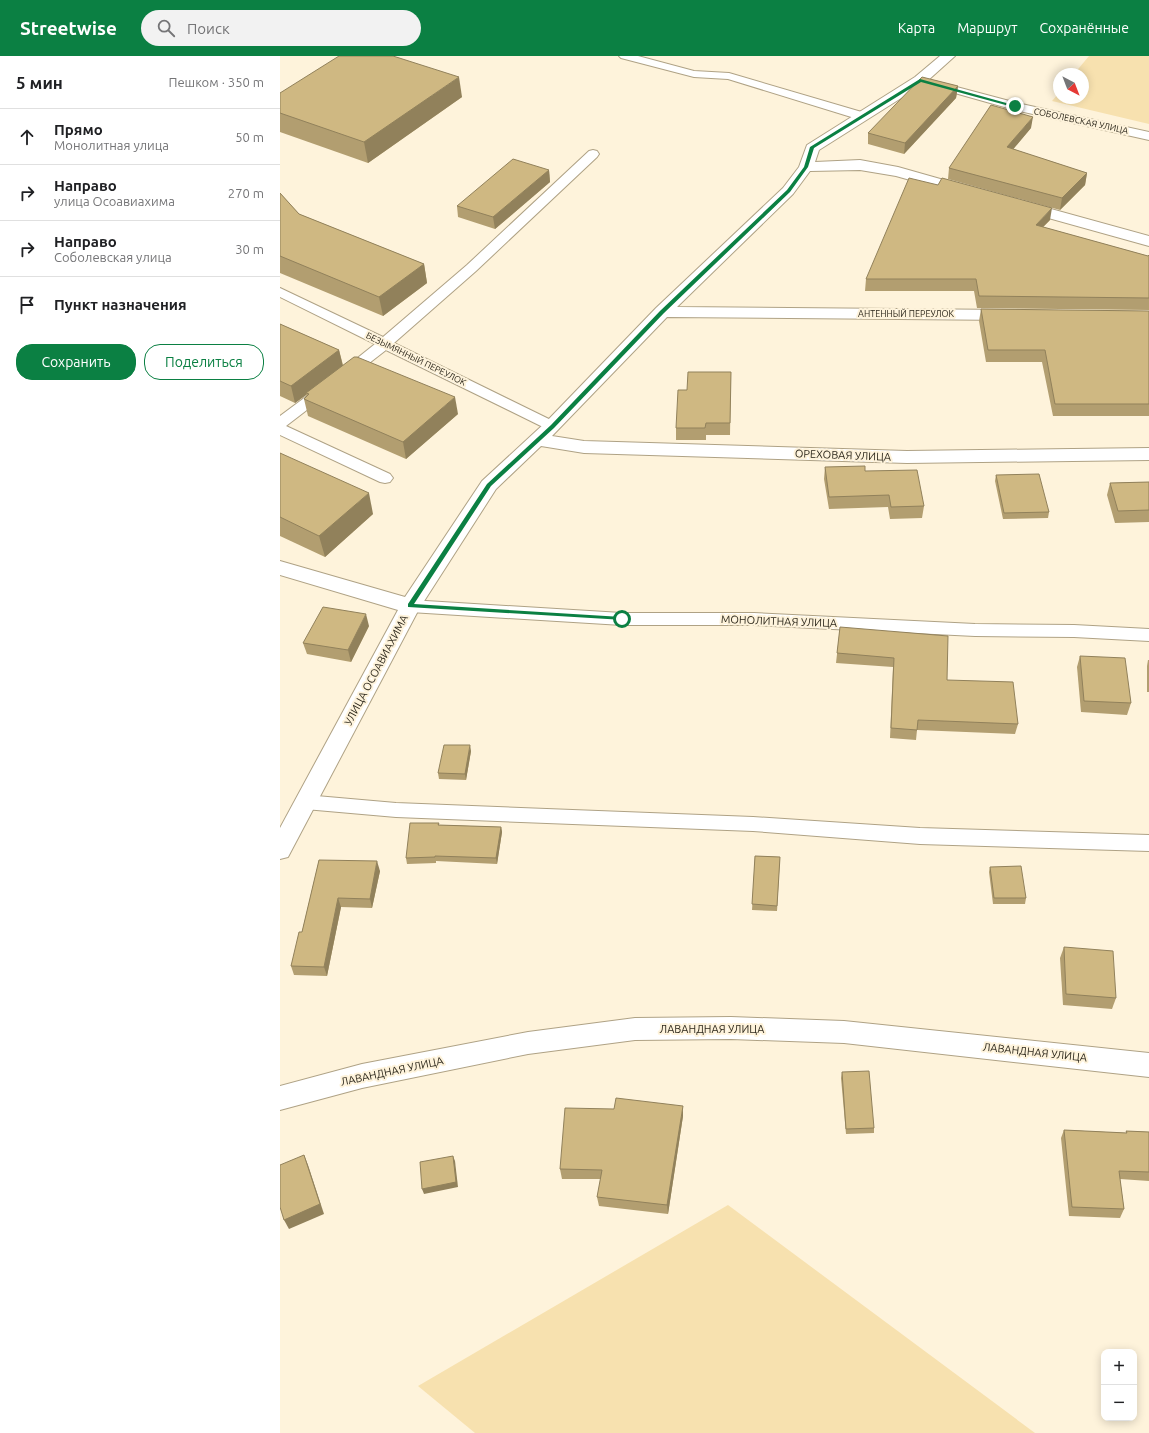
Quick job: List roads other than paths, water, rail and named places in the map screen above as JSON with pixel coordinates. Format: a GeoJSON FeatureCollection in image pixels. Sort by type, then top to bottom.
{"type":"FeatureCollection","features":[{"type":"Feature","properties":{"kind":"street","name":"УЛИЦА ОСОАВИАХИМА"},"geometry":{"type":"LineString","coordinates":[[280,850],[410,606],[489,485],[538,440],[662,312],[788,191],[806,167],[812,148],[920,80],[948,56]]}},
{"type":"Feature","properties":{"kind":"street"},"geometry":{"type":"LineString","coordinates":[[806,167],[860,165],[898,172],[983,195]]}},
{"type":"Feature","properties":{"kind":"street"},"geometry":{"type":"LineString","coordinates":[[1006,201],[1149,241]]}},
{"type":"Feature","properties":{"kind":"street","name":"АНТЕННЫЙ ПЕРЕУЛОК"},"geometry":{"type":"LineString","coordinates":[[662,312],[1021,315]]}},
{"type":"Feature","properties":{"kind":"street","name":"ОРЕХОВАЯ УЛИЦА"},"geometry":{"type":"LineString","coordinates":[[538,440],[584,447],[907,457],[1149,454]]}},
{"type":"Feature","properties":{"kind":"street"},"geometry":{"type":"LineString","coordinates":[[280,568],[410,606]]}},
{"type":"Feature","properties":{"kind":"street","name":"ЛАВАНДНАЯ УЛИЦА"},"geometry":{"type":"LineString","coordinates":[[280,1098],[362,1076],[513,1046],[635,1029],[731,1028],[844,1032],[1149,1065]]}},
{"type":"Feature","properties":{"kind":"lane"},"geometry":{"type":"LineString","coordinates":[[625,56],[694,74],[729,76],[861,116]]}},
{"type":"Feature","properties":{"kind":"lane","name":"СОБОЛЕВСКАЯ УЛИЦА"},"geometry":{"type":"LineString","coordinates":[[920,80],[1015,106],[1149,136]]}},
{"type":"Feature","properties":{"kind":"lane"},"geometry":{"type":"LineString","coordinates":[[280,423],[386,344],[593,154]]}},
{"type":"Feature","properties":{"kind":"lane","name":"БЕЗЫМЯННЫЙ ПЕРЕУЛОК"},"geometry":{"type":"LineString","coordinates":[[280,292],[552,426]]}},
{"type":"Feature","properties":{"kind":"lane"},"geometry":{"type":"LineString","coordinates":[[280,429],[385,478]]}},
{"type":"Feature","properties":{"kind":"lane","name":"МОНОЛИТНАЯ УЛИЦА"},"geometry":{"type":"LineString","coordinates":[[410,606],[622,619],[754,620],[1149,635]]}},
{"type":"Feature","properties":{"kind":"lane"},"geometry":{"type":"LineString","coordinates":[[305,802],[396,810],[753,824],[920,836],[1149,843]]}}]}
